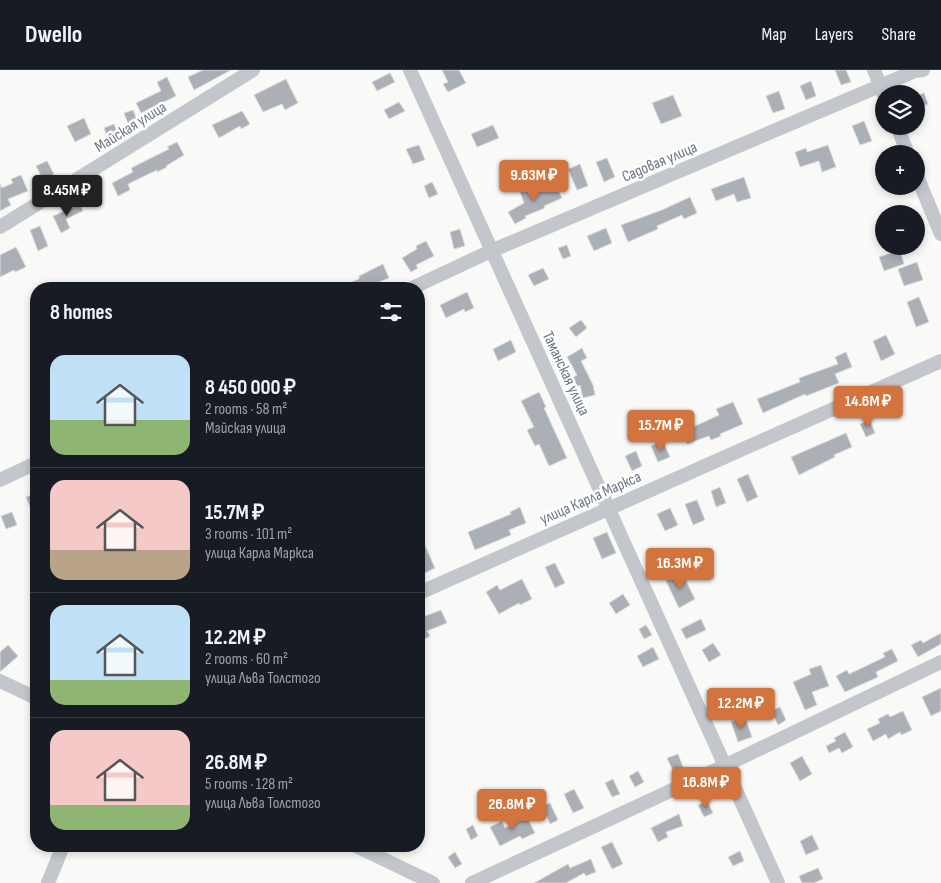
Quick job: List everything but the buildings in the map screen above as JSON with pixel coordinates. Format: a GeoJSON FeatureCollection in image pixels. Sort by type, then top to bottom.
{"type":"FeatureCollection","features":[{"type":"Feature","properties":{"kind":"street","name":"Майская улица"},"geometry":{"type":"LineString","coordinates":[[0,227],[253,70]]}},
{"type":"Feature","properties":{"kind":"street","name":"Таманская улица"},"geometry":{"type":"LineString","coordinates":[[410,70],[778,883]]}},
{"type":"Feature","properties":{"kind":"street"},"geometry":{"type":"LineString","coordinates":[[874,70],[880,85]]}},
{"type":"Feature","properties":{"kind":"street","name":"Садовая улица"},"geometry":{"type":"LineString","coordinates":[[892,85],[915,71],[923,70]]}},
{"type":"Feature","properties":{"kind":"street","name":"Садовая улица"},"geometry":{"type":"LineString","coordinates":[[425,282],[491,251],[875,94]]}},
{"type":"Feature","properties":{"kind":"street"},"geometry":{"type":"LineString","coordinates":[[925,195],[941,234]]}},
{"type":"Feature","properties":{"kind":"street","name":"улица Карла Маркса"},"geometry":{"type":"LineString","coordinates":[[425,590],[941,361]]}},
{"type":"Feature","properties":{"kind":"street"},"geometry":{"type":"LineString","coordinates":[[0,480],[30,466]]}},
{"type":"Feature","properties":{"kind":"street"},"geometry":{"type":"LineString","coordinates":[[472,883],[724,766],[941,662]]}},
{"type":"Feature","properties":{"kind":"street"},"geometry":{"type":"LineString","coordinates":[[0,681],[30,695]]}},
{"type":"Feature","properties":{"kind":"street"},"geometry":{"type":"LineString","coordinates":[[48,883],[61,852]]}},
{"type":"Feature","properties":{"kind":"street"},"geometry":{"type":"LineString","coordinates":[[368,852],[433,883]]}}]}
